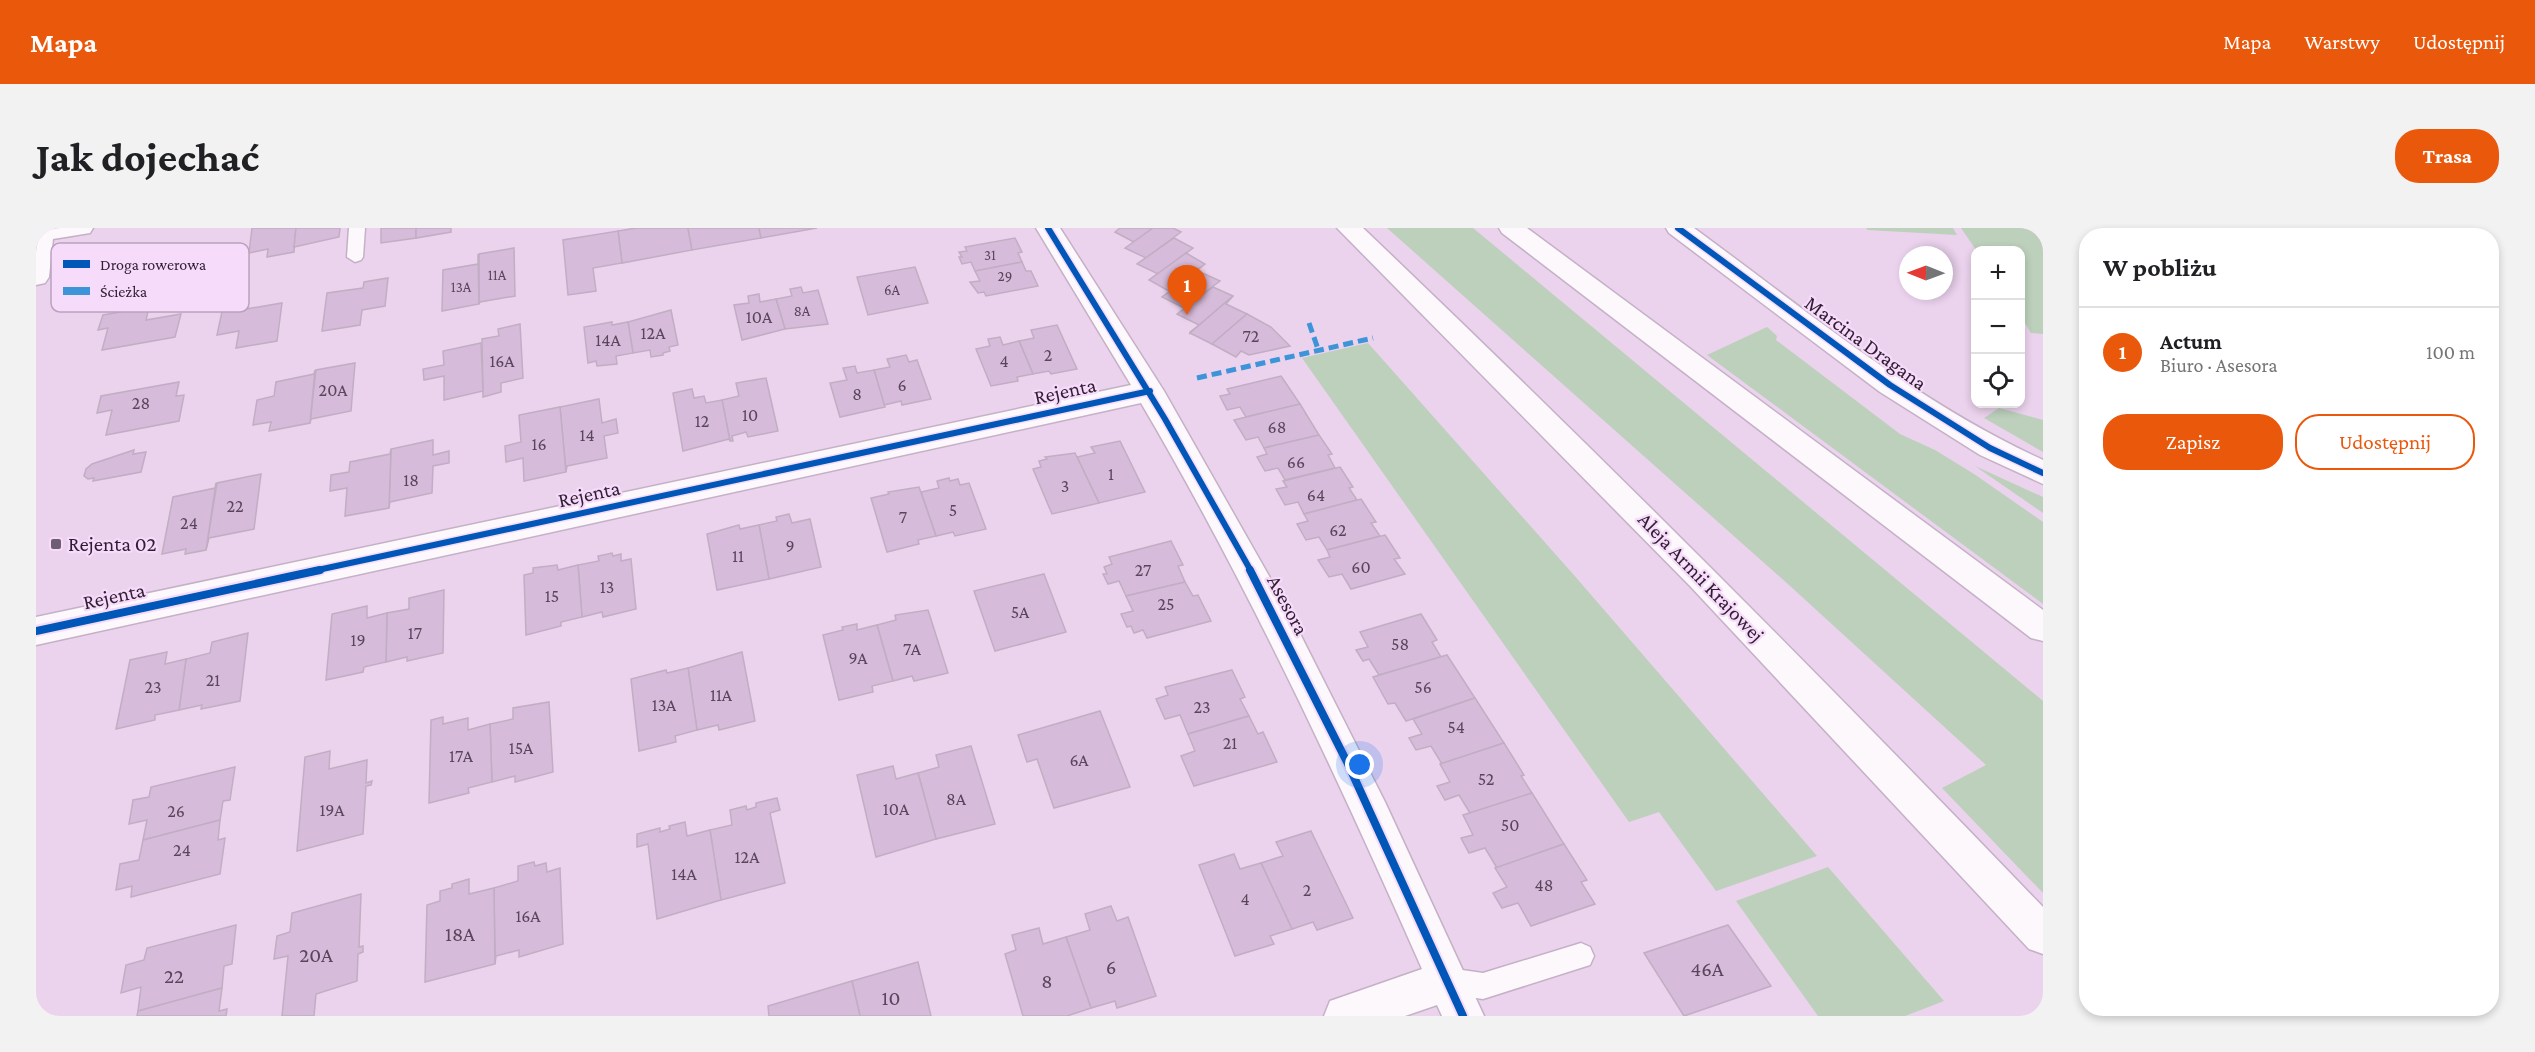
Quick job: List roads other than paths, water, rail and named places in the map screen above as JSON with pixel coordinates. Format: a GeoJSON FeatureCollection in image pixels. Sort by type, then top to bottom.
{"type":"FeatureCollection","features":[{"type":"Feature","properties":{"kind":"street"},"geometry":{"type":"LineString","coordinates":[[36,277],[40,232],[81,228]]}},
{"type":"Feature","properties":{"kind":"street","name":"Asesora"},"geometry":{"type":"LineString","coordinates":[[1048,228],[1150,391],[1274,613],[1382,833],[1456,999]]}},
{"type":"Feature","properties":{"kind":"street","name":"Aleja Armii Krajowej"},"geometry":{"type":"LineString","coordinates":[[1349,228],[1675,550],[1915,798],[2043,935]]}},
{"type":"Feature","properties":{"kind":"street"},"geometry":{"type":"LineString","coordinates":[[1511,228],[2043,628]]}},
{"type":"Feature","properties":{"kind":"street","name":"Marcina Dragana"},"geometry":{"type":"LineString","coordinates":[[1678,228],[1890,385],[1989,448],[2043,473]]}},
{"type":"Feature","properties":{"kind":"street","name":"Rejenta"},"geometry":{"type":"LineString","coordinates":[[36,631],[1150,391]]}},
{"type":"Feature","properties":{"kind":"street"},"geometry":{"type":"LineString","coordinates":[[1345,1016],[1456,999]]}},
{"type":"Feature","properties":{"kind":"lane"},"geometry":{"type":"LineString","coordinates":[[355,256],[357,228]]}},
{"type":"Feature","properties":{"kind":"lane"},"geometry":{"type":"LineString","coordinates":[[1456,999],[1483,986],[1581,956]]}},
{"type":"Feature","properties":{"kind":"place","name":"Actum"},"geometry":{"type":"Point","coordinates":[1187,315]}},
{"type":"Feature","properties":{"kind":"place","name":"Rejenta 02"},"geometry":{"type":"Point","coordinates":[56,544]}}]}
